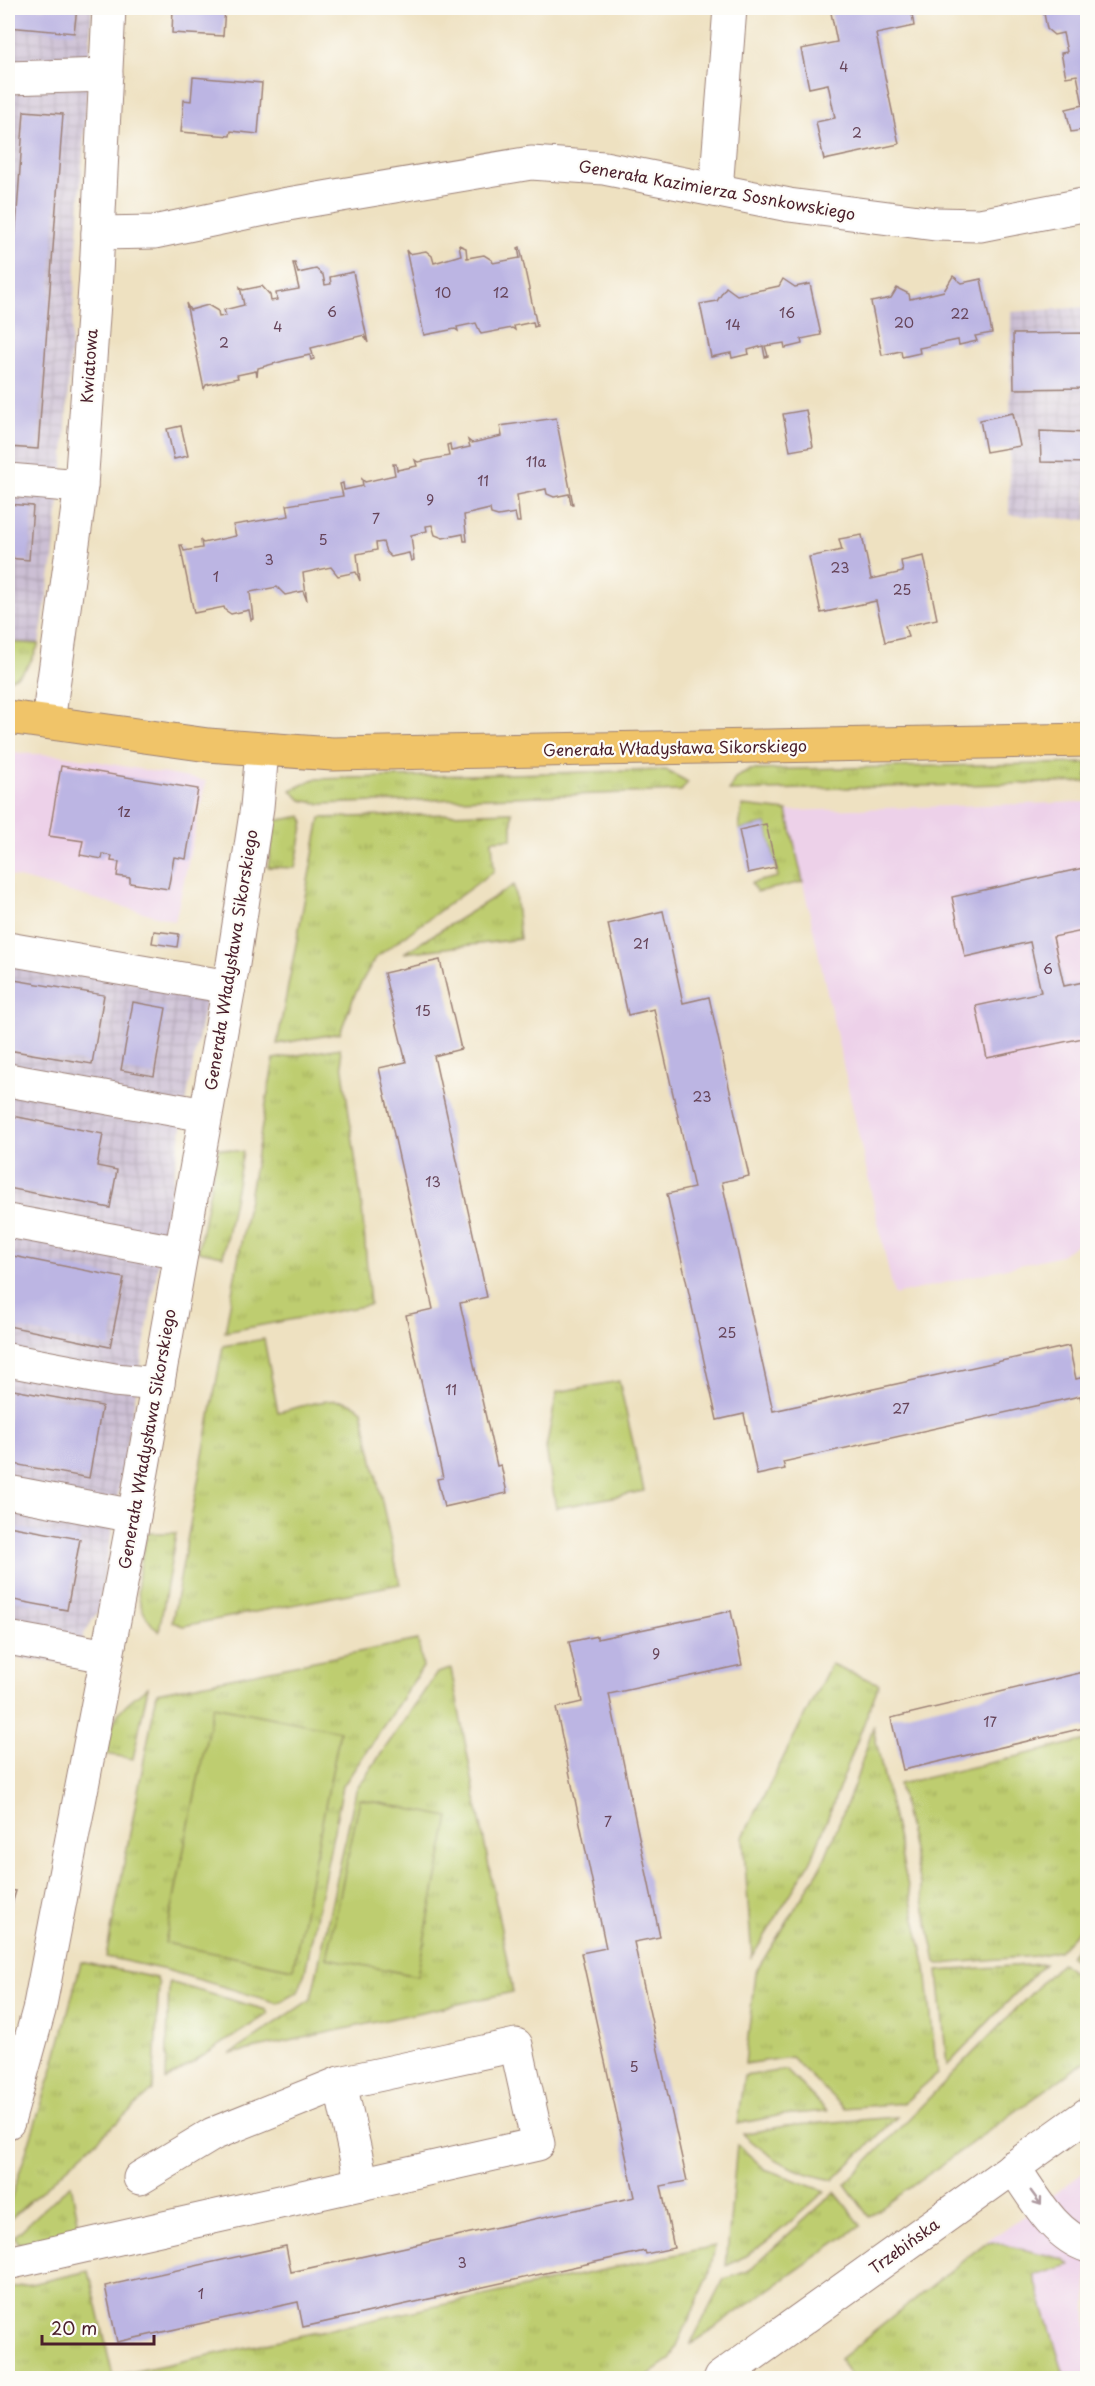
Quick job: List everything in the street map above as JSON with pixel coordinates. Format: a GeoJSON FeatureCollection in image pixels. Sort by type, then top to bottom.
{"type":"FeatureCollection","features":[{"type":"Feature","properties":{"kind":"main road","name":"Generała Władysława Sikorskiego"},"geometry":{"type":"LineString","coordinates":[[8,717],[262,751],[386,754],[1088,740]]}},
{"type":"Feature","properties":{"kind":"street","name":"Kwiatowa"},"geometry":{"type":"LineString","coordinates":[[48,722],[81,486],[98,233],[109,8]]}},
{"type":"Feature","properties":{"kind":"street"},"geometry":{"type":"LineString","coordinates":[[716,190],[730,8]]}},
{"type":"Feature","properties":{"kind":"street"},"geometry":{"type":"LineString","coordinates":[[8,78],[106,75]]}},
{"type":"Feature","properties":{"kind":"street","name":"Generała Kazimierza Sosnkowskiego"},"geometry":{"type":"LineString","coordinates":[[98,233],[154,232],[300,201],[531,163],[604,168],[789,205],[935,224],[980,225],[1088,204]]}},
{"type":"Feature","properties":{"kind":"street"},"geometry":{"type":"LineString","coordinates":[[8,480],[81,486]]}},
{"type":"Feature","properties":{"kind":"street","name":"Generała Władysława Sikorskiego"},"geometry":{"type":"LineString","coordinates":[[8,2122],[39,2010],[134,1516],[229,987],[257,807],[262,751]]}},
{"type":"Feature","properties":{"kind":"street"},"geometry":{"type":"LineString","coordinates":[[8,949],[229,987]]}},
{"type":"Feature","properties":{"kind":"street"},"geometry":{"type":"LineString","coordinates":[[8,1080],[205,1115]]}},
{"type":"Feature","properties":{"kind":"street"},"geometry":{"type":"LineString","coordinates":[[8,1221],[181,1253]]}},
{"type":"Feature","properties":{"kind":"street"},"geometry":{"type":"LineString","coordinates":[[8,1360],[114,1380],[158,1384]]}},
{"type":"Feature","properties":{"kind":"street"},"geometry":{"type":"LineString","coordinates":[[8,1492],[134,1516]]}},
{"type":"Feature","properties":{"kind":"street"},"geometry":{"type":"LineString","coordinates":[[8,1638],[107,1656]]}},
{"type":"Feature","properties":{"kind":"street"},"geometry":{"type":"LineString","coordinates":[[8,2263],[538,2144],[516,2045],[340,2083],[213,2134],[140,2178]]}},
{"type":"Feature","properties":{"kind":"street"},"geometry":{"type":"LineString","coordinates":[[340,2083],[362,2184]]}},
{"type":"Feature","properties":{"kind":"street","name":"Trzebińska"},"geometry":{"type":"LineString","coordinates":[[720,2379],[1088,2114]]}},
{"type":"Feature","properties":{"kind":"street"},"geometry":{"type":"LineString","coordinates":[[1013,2168],[1058,2229],[1076,2242],[1088,2246]]}},
{"type":"Feature","properties":{"kind":"shaded area"},"geometry":{"type":"Polygon","coordinates":[[[8,8],[92,8],[64,457],[53,560],[39,644],[8,642],[8,8]]]}},
{"type":"Feature","properties":{"kind":"shaded area"},"geometry":{"type":"Polygon","coordinates":[[[1087,307],[1087,520],[1009,515],[1011,312],[1087,307]]]}},
{"type":"Feature","properties":{"kind":"shaded area"},"geometry":{"type":"Polygon","coordinates":[[[8,753],[61,755],[206,781],[175,921],[8,875],[8,753]]]}},
{"type":"Feature","properties":{"kind":"shaded area"},"geometry":{"type":"Polygon","coordinates":[[[1087,802],[1087,1237],[1061,1255],[894,1295],[787,811],[1087,802]]]}},
{"type":"Feature","properties":{"kind":"shaded area"},"geometry":{"type":"Polygon","coordinates":[[[8,958],[207,996],[194,1058],[98,1611],[84,1634],[78,1665],[8,1657],[8,958]]]}},
{"type":"Feature","properties":{"kind":"shaded area"},"geometry":{"type":"Polygon","coordinates":[[[1087,2170],[1087,2378],[1044,2378],[984,2244],[1087,2170]]]}},
{"type":"Feature","properties":{"kind":"green space"},"geometry":{"type":"Polygon","coordinates":[[[8,642],[39,644],[27,666],[19,675],[8,680],[8,642]]]}},
{"type":"Feature","properties":{"kind":"green space"},"geometry":{"type":"Polygon","coordinates":[[[1087,763],[1087,782],[729,791],[735,778],[750,770],[1087,763]]]}},
{"type":"Feature","properties":{"kind":"green space"},"geometry":{"type":"Polygon","coordinates":[[[666,770],[688,782],[681,791],[321,804],[301,800],[291,790],[314,779],[666,770]]]}},
{"type":"Feature","properties":{"kind":"green space"},"geometry":{"type":"Polygon","coordinates":[[[742,806],[787,811],[803,882],[757,892],[751,883],[778,877],[766,824],[739,830],[742,806]]]}},
{"type":"Feature","properties":{"kind":"green space"},"geometry":{"type":"Polygon","coordinates":[[[512,812],[512,839],[492,840],[494,871],[375,958],[355,994],[340,1033],[277,1044],[320,818],[512,812]]]}},
{"type":"Feature","properties":{"kind":"green space"},"geometry":{"type":"Polygon","coordinates":[[[302,816],[304,821],[295,868],[268,867],[275,821],[302,816]]]}},
{"type":"Feature","properties":{"kind":"green space"},"geometry":{"type":"Polygon","coordinates":[[[514,885],[520,939],[404,953],[514,885]]]}},
{"type":"Feature","properties":{"kind":"green space"},"geometry":{"type":"Polygon","coordinates":[[[340,1048],[362,1207],[370,1305],[225,1332],[274,1059],[340,1048]]]}},
{"type":"Feature","properties":{"kind":"green space"},"geometry":{"type":"Polygon","coordinates":[[[218,1148],[243,1152],[223,1256],[198,1251],[218,1148]]]}},
{"type":"Feature","properties":{"kind":"green space"},"geometry":{"type":"Polygon","coordinates":[[[264,1339],[278,1412],[333,1401],[344,1401],[362,1410],[400,1584],[183,1626],[172,1622],[223,1346],[264,1339]]]}},
{"type":"Feature","properties":{"kind":"green space"},"geometry":{"type":"Polygon","coordinates":[[[619,1381],[644,1491],[556,1508],[546,1448],[557,1392],[619,1381]]]}},
{"type":"Feature","properties":{"kind":"green space"},"geometry":{"type":"Polygon","coordinates":[[[147,1533],[176,1533],[159,1632],[142,1609],[139,1598],[139,1574],[147,1533]]]}},
{"type":"Feature","properties":{"kind":"green space"},"geometry":{"type":"Polygon","coordinates":[[[418,1640],[423,1667],[343,1786],[305,1972],[298,1992],[278,2003],[166,1970],[106,1957],[157,1693],[418,1640]]]}},
{"type":"Feature","properties":{"kind":"green space"},"geometry":{"type":"Polygon","coordinates":[[[831,1664],[879,1684],[812,1859],[752,1957],[743,1837],[831,1664]]]}},
{"type":"Feature","properties":{"kind":"green space"},"geometry":{"type":"Polygon","coordinates":[[[451,1669],[513,1992],[230,2054],[311,1999],[356,1790],[437,1673],[451,1669]]]}},
{"type":"Feature","properties":{"kind":"green space"},"geometry":{"type":"Polygon","coordinates":[[[148,1687],[133,1759],[106,1754],[114,1722],[122,1708],[148,1687]]]}},
{"type":"Feature","properties":{"kind":"green space"},"geometry":{"type":"Polygon","coordinates":[[[213,1706],[340,1731],[293,1969],[165,1943],[213,1706]]]}},
{"type":"Feature","properties":{"kind":"green space"},"geometry":{"type":"Polygon","coordinates":[[[873,1727],[926,1968],[937,2074],[904,2103],[844,2108],[791,2057],[745,2064],[755,1973],[822,1865],[855,1783],[873,1727]]]}},
{"type":"Feature","properties":{"kind":"green space"},"geometry":{"type":"Polygon","coordinates":[[[1087,1740],[1087,1921],[1059,1951],[1035,1956],[939,1964],[936,1962],[899,1784],[1087,1740]]]}},
{"type":"Feature","properties":{"kind":"green space"},"geometry":{"type":"Polygon","coordinates":[[[360,1799],[449,1817],[417,1976],[327,1958],[360,1799]]]}},
{"type":"Feature","properties":{"kind":"green space"},"geometry":{"type":"Polygon","coordinates":[[[1087,1936],[1087,1968],[1069,1956],[1087,1936]]]}},
{"type":"Feature","properties":{"kind":"green space"},"geometry":{"type":"Polygon","coordinates":[[[81,1962],[156,1978],[159,1984],[153,2090],[8,2221],[8,2208],[53,2068],[81,1962]]]}},
{"type":"Feature","properties":{"kind":"green space"},"geometry":{"type":"Polygon","coordinates":[[[1061,1963],[1087,1982],[1087,2060],[869,2217],[845,2184],[1061,1963]]]}},
{"type":"Feature","properties":{"kind":"green space"},"geometry":{"type":"Polygon","coordinates":[[[1044,1964],[947,2065],[938,1971],[1044,1964]]]}},
{"type":"Feature","properties":{"kind":"green space"},"geometry":{"type":"Polygon","coordinates":[[[169,1982],[266,2010],[268,2014],[166,2080],[169,1982]]]}},
{"type":"Feature","properties":{"kind":"green space"},"geometry":{"type":"Polygon","coordinates":[[[786,2070],[827,2111],[782,2115],[737,2124],[744,2076],[786,2070]]]}},
{"type":"Feature","properties":{"kind":"green space"},"geometry":{"type":"Polygon","coordinates":[[[897,2117],[833,2180],[806,2173],[785,2164],[743,2134],[785,2126],[897,2117]]]}},
{"type":"Feature","properties":{"kind":"green space"},"geometry":{"type":"Polygon","coordinates":[[[737,2144],[765,2169],[825,2191],[766,2242],[726,2266],[737,2144]]]}},
{"type":"Feature","properties":{"kind":"green space"},"geometry":{"type":"Polygon","coordinates":[[[71,2184],[81,2236],[25,2250],[14,2237],[71,2184]]]}},
{"type":"Feature","properties":{"kind":"green space"},"geometry":{"type":"Polygon","coordinates":[[[835,2192],[861,2225],[690,2345],[724,2279],[748,2271],[835,2192]]]}},
{"type":"Feature","properties":{"kind":"green space"},"geometry":{"type":"Polygon","coordinates":[[[993,2242],[1063,2259],[1070,2265],[1034,2276],[1065,2378],[852,2378],[840,2359],[984,2244],[993,2242]]]}},
{"type":"Feature","properties":{"kind":"green space"},"geometry":{"type":"Polygon","coordinates":[[[715,2246],[709,2275],[671,2359],[644,2378],[8,2378],[8,2289],[89,2271],[113,2376],[715,2246]]]}},
{"type":"Feature","properties":{"kind":"building"},"geometry":{"type":"Polygon","coordinates":[[[8,8],[77,8],[74,33],[8,27],[8,8]]]}},
{"type":"Feature","properties":{"kind":"building"},"geometry":{"type":"Polygon","coordinates":[[[173,8],[225,8],[223,36],[172,33],[173,8]]]}},
{"type":"Feature","properties":{"kind":"building"},"geometry":{"type":"Polygon","coordinates":[[[830,8],[911,8],[914,26],[876,34],[899,144],[824,160],[816,122],[835,118],[828,84],[809,88],[801,49],[837,42],[830,8]]]}},
{"type":"Feature","properties":{"kind":"building"},"geometry":{"type":"Polygon","coordinates":[[[1043,8],[1088,8],[1088,154],[1082,130],[1071,132],[1066,109],[1083,105],[1077,75],[1066,77],[1061,53],[1067,52],[1063,33],[1054,35],[1047,29],[1043,8]]]}},
{"type":"Feature","properties":{"kind":"building"},"geometry":{"type":"Polygon","coordinates":[[[193,77],[262,83],[258,134],[231,131],[230,136],[181,132],[184,100],[191,101],[193,77]]]}},
{"type":"Feature","properties":{"kind":"building"},"geometry":{"type":"Polygon","coordinates":[[[24,111],[63,114],[38,449],[8,447],[8,342],[24,111]]]}},
{"type":"Feature","properties":{"kind":"building"},"geometry":{"type":"Polygon","coordinates":[[[459,245],[466,248],[467,258],[484,255],[493,263],[520,258],[518,248],[520,247],[537,326],[534,327],[533,322],[514,326],[515,330],[512,328],[481,334],[476,323],[457,327],[458,331],[455,329],[424,335],[406,250],[409,254],[426,251],[432,256],[434,263],[461,255],[459,245]]]}},
{"type":"Feature","properties":{"kind":"building"},"geometry":{"type":"Polygon","coordinates":[[[293,263],[298,273],[316,269],[323,275],[325,285],[331,284],[330,277],[353,272],[368,343],[364,335],[311,348],[314,359],[311,360],[310,355],[287,360],[258,368],[257,376],[256,371],[237,375],[238,378],[206,385],[204,389],[186,303],[190,310],[208,305],[218,311],[219,317],[226,316],[224,310],[244,305],[240,287],[243,290],[262,286],[270,295],[271,301],[277,300],[276,293],[299,289],[293,263]]]}},
{"type":"Feature","properties":{"kind":"building"},"geometry":{"type":"Polygon","coordinates":[[[953,276],[962,283],[981,279],[992,333],[975,336],[977,341],[959,345],[958,340],[919,348],[920,353],[902,357],[901,351],[882,355],[871,302],[891,298],[897,288],[909,294],[910,299],[944,291],[953,276]]]}},
{"type":"Feature","properties":{"kind":"building"},"geometry":{"type":"Polygon","coordinates":[[[783,279],[795,287],[810,284],[821,335],[801,339],[802,344],[785,348],[784,343],[765,346],[768,356],[765,357],[763,346],[748,350],[749,354],[732,358],[731,353],[711,357],[700,304],[717,301],[726,287],[737,295],[779,286],[783,279]]]}},
{"type":"Feature","properties":{"kind":"building"},"geometry":{"type":"Polygon","coordinates":[[[1088,333],[1088,388],[1014,389],[1013,334],[1088,333]]]}},
{"type":"Feature","properties":{"kind":"building"},"geometry":{"type":"Polygon","coordinates":[[[806,410],[813,447],[790,451],[783,414],[806,410]]]}},
{"type":"Feature","properties":{"kind":"building"},"geometry":{"type":"Polygon","coordinates":[[[1013,413],[1020,446],[986,452],[980,420],[1013,413]]]}},
{"type":"Feature","properties":{"kind":"building"},"geometry":{"type":"Polygon","coordinates":[[[556,418],[573,504],[571,504],[569,494],[554,497],[547,494],[546,489],[517,495],[520,522],[517,522],[515,513],[498,516],[491,514],[490,509],[464,515],[467,541],[464,541],[463,534],[443,538],[435,535],[432,525],[426,526],[427,531],[411,535],[414,560],[411,561],[409,553],[391,557],[386,552],[383,542],[376,543],[377,550],[357,554],[360,581],[356,572],[338,576],[331,567],[303,573],[307,601],[303,591],[285,595],[277,587],[250,592],[253,619],[251,620],[249,610],[231,614],[224,607],[194,613],[180,545],[184,551],[202,548],[201,541],[203,543],[236,536],[233,525],[289,516],[287,505],[343,496],[340,484],[343,483],[344,490],[363,486],[362,479],[365,482],[395,475],[393,464],[396,464],[397,470],[417,466],[415,460],[418,462],[449,456],[447,445],[450,444],[451,451],[470,447],[468,440],[472,443],[502,436],[500,426],[556,418]]]}},
{"type":"Feature","properties":{"kind":"building"},"geometry":{"type":"Polygon","coordinates":[[[181,426],[188,456],[174,459],[167,429],[181,426]]]}},
{"type":"Feature","properties":{"kind":"building"},"geometry":{"type":"Polygon","coordinates":[[[1040,431],[1088,433],[1088,463],[1041,462],[1040,431]]]}},
{"type":"Feature","properties":{"kind":"building"},"geometry":{"type":"Polygon","coordinates":[[[8,504],[33,506],[29,560],[8,558],[8,504]]]}},
{"type":"Feature","properties":{"kind":"building"},"geometry":{"type":"Polygon","coordinates":[[[862,535],[871,579],[903,572],[901,561],[924,556],[937,619],[905,626],[908,637],[885,642],[876,601],[821,613],[809,557],[842,550],[839,539],[862,535]]]}},
{"type":"Feature","properties":{"kind":"building"},"geometry":{"type":"Polygon","coordinates":[[[61,766],[198,789],[186,859],[174,857],[168,889],[130,883],[130,878],[117,876],[119,862],[111,861],[112,856],[103,854],[102,859],[80,855],[83,841],[49,836],[61,766]]]}},
{"type":"Feature","properties":{"kind":"building"},"geometry":{"type":"Polygon","coordinates":[[[766,824],[776,867],[748,873],[739,830],[766,824]]]}},
{"type":"Feature","properties":{"kind":"building"},"geometry":{"type":"Polygon","coordinates":[[[1088,867],[1088,930],[1053,937],[1064,986],[1088,981],[1088,1037],[987,1058],[976,1006],[1041,992],[1030,942],[965,957],[952,897],[1088,867]]]}},
{"type":"Feature","properties":{"kind":"building"},"geometry":{"type":"Polygon","coordinates":[[[663,911],[683,1003],[709,997],[749,1176],[722,1182],[773,1411],[1069,1346],[1076,1379],[1088,1376],[1088,1426],[1080,1396],[783,1462],[785,1469],[757,1475],[744,1414],[717,1420],[667,1194],[694,1188],[654,1009],[628,1015],[608,924],[663,911]]]}},
{"type":"Feature","properties":{"kind":"building"},"geometry":{"type":"Polygon","coordinates":[[[154,931],[179,934],[177,947],[152,943],[154,931]]]}},
{"type":"Feature","properties":{"kind":"building"},"geometry":{"type":"Polygon","coordinates":[[[440,960],[461,1049],[434,1056],[487,1297],[460,1303],[497,1466],[501,1465],[507,1493],[444,1507],[437,1479],[443,1478],[406,1315],[433,1309],[379,1068],[406,1062],[384,973],[440,960]]]}},
{"type":"Feature","properties":{"kind":"building"},"geometry":{"type":"Polygon","coordinates":[[[8,979],[104,995],[92,1064],[8,1050],[8,979]]]}},
{"type":"Feature","properties":{"kind":"building"},"geometry":{"type":"Polygon","coordinates":[[[133,1002],[166,1008],[154,1076],[121,1070],[133,1002]]]}},
{"type":"Feature","properties":{"kind":"building"},"geometry":{"type":"Polygon","coordinates":[[[8,1115],[103,1134],[97,1166],[117,1170],[110,1208],[8,1188],[8,1115]]]}},
{"type":"Feature","properties":{"kind":"building"},"geometry":{"type":"Polygon","coordinates":[[[8,1255],[124,1278],[110,1347],[8,1326],[8,1255]]]}},
{"type":"Feature","properties":{"kind":"building"},"geometry":{"type":"Polygon","coordinates":[[[8,1389],[102,1406],[89,1478],[8,1463],[8,1389]]]}},
{"type":"Feature","properties":{"kind":"building"},"geometry":{"type":"Polygon","coordinates":[[[8,1526],[80,1539],[67,1610],[8,1599],[8,1526]]]}},
{"type":"Feature","properties":{"kind":"building"},"geometry":{"type":"Polygon","coordinates":[[[731,1611],[742,1665],[609,1694],[660,1937],[634,1942],[687,2181],[661,2186],[674,2248],[646,2254],[645,2251],[303,2327],[298,2302],[117,2342],[105,2286],[286,2246],[291,2272],[635,2197],[581,1953],[606,1948],[556,1708],[582,1702],[569,1642],[597,1636],[597,1639],[731,1611]]]}},
{"type":"Feature","properties":{"kind":"building"},"geometry":{"type":"Polygon","coordinates":[[[1088,1671],[1088,1727],[903,1770],[891,1718],[1088,1671]]]}},
{"type":"Feature","properties":{"kind":"building"},"geometry":{"type":"Polygon","coordinates":[[[8,1890],[16,1891],[8,1917],[8,1890]]]}}]}
